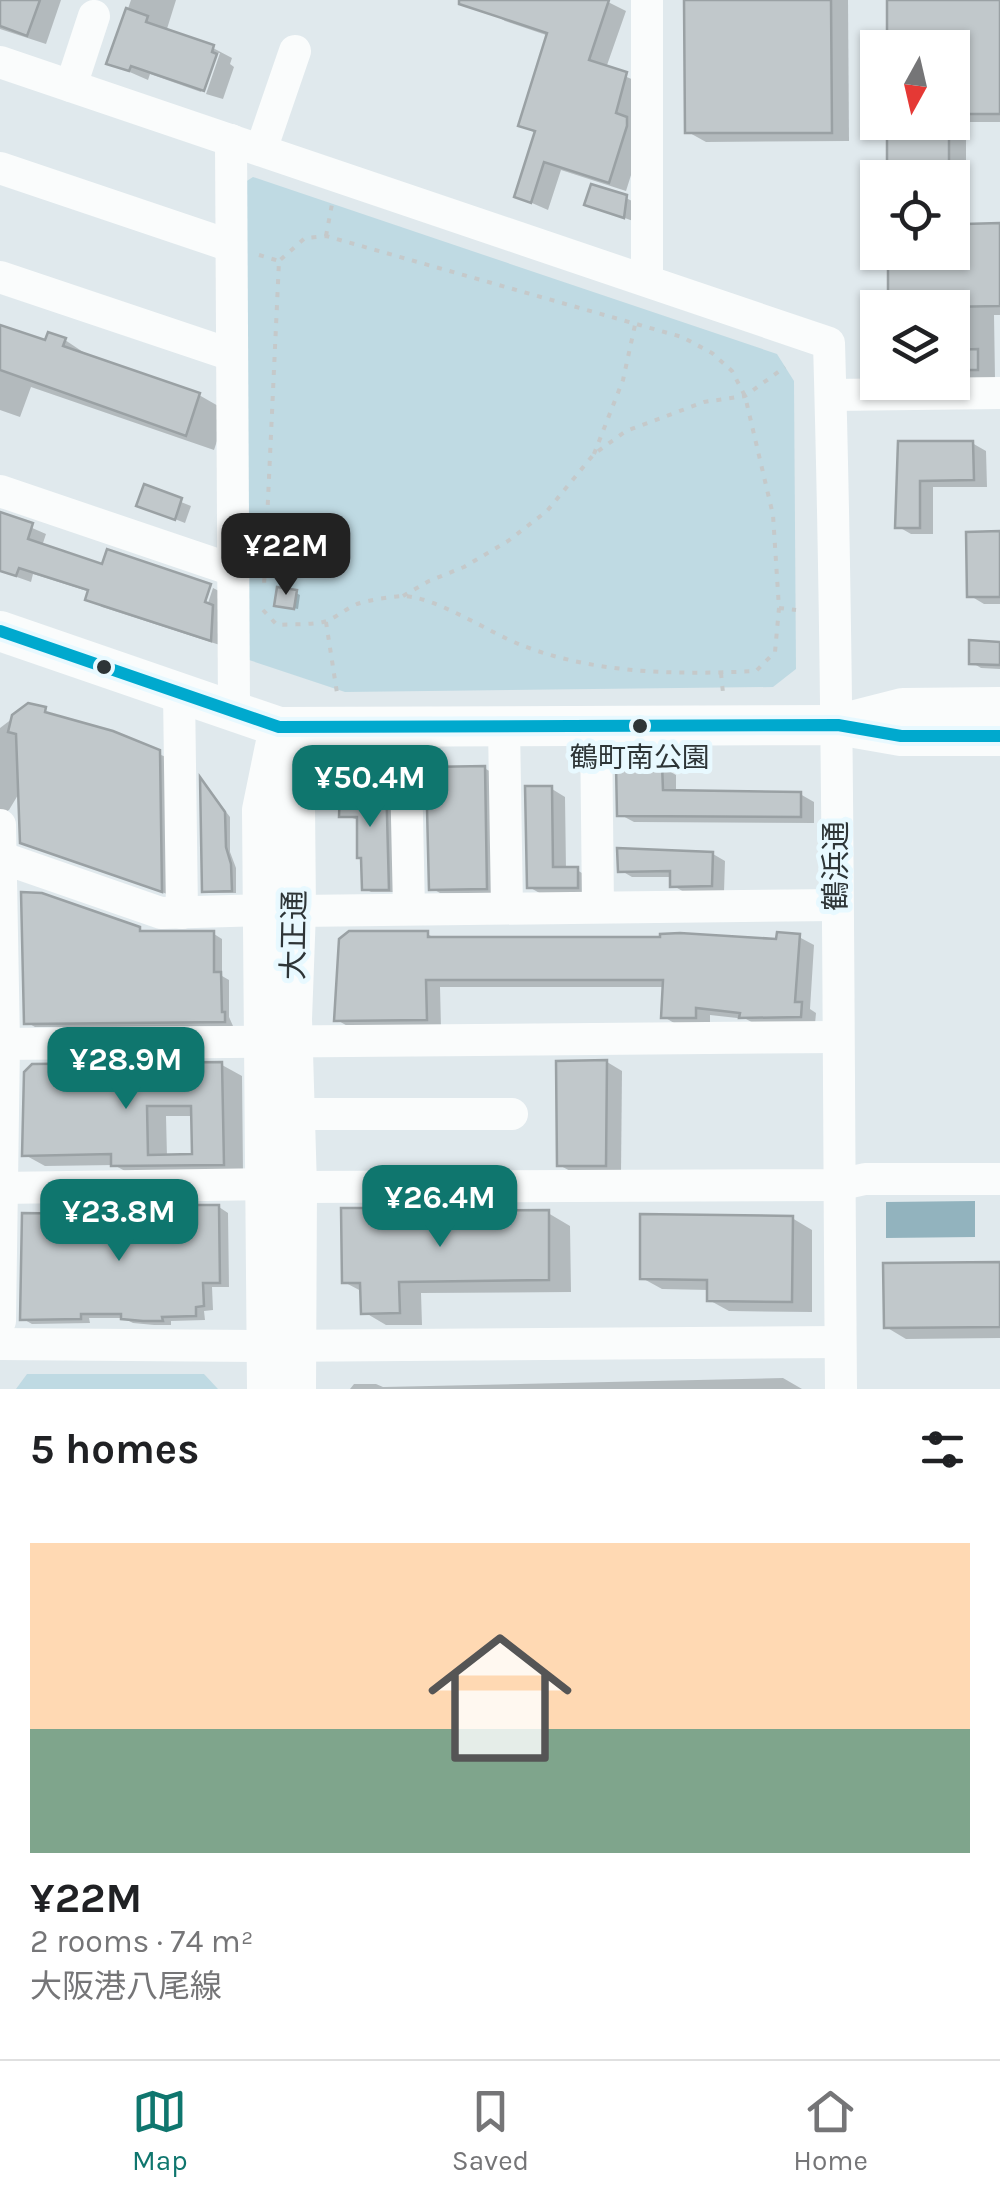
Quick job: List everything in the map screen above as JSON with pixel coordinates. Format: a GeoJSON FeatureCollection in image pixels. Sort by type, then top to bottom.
{"type":"FeatureCollection","features":[{"type":"Feature","properties":{"kind":"main road"},"geometry":{"type":"LineString","coordinates":[[0,630],[279,727],[838,725],[901,736],[1000,736]]}},
{"type":"Feature","properties":{"kind":"main road"},"geometry":{"type":"LineString","coordinates":[[838,725],[903,708],[1000,708]]}},
{"type":"Feature","properties":{"kind":"main road","name":"大正通"},"geometry":{"type":"LineString","coordinates":[[267,1389],[281,1346],[280,910],[295,806],[279,727]]}},
{"type":"Feature","properties":{"kind":"main road","name":"大正通"},"geometry":{"type":"LineString","coordinates":[[278,1042],[294,1114],[282,1186]]}},
{"type":"Feature","properties":{"kind":"main road","name":"大正通"},"geometry":{"type":"LineString","coordinates":[[281,1346],[296,1389]]}},
{"type":"Feature","properties":{"kind":"street"},"geometry":{"type":"LineString","coordinates":[[0,62],[648,280],[647,0]]}},
{"type":"Feature","properties":{"kind":"street"},"geometry":{"type":"LineString","coordinates":[[71,86],[94,16]]}},
{"type":"Feature","properties":{"kind":"street"},"geometry":{"type":"LineString","coordinates":[[234,710],[231,246],[246,145],[295,51]]}},
{"type":"Feature","properties":{"kind":"street"},"geometry":{"type":"LineString","coordinates":[[0,168],[231,246]]}},
{"type":"Feature","properties":{"kind":"street"},"geometry":{"type":"LineString","coordinates":[[0,277],[232,354]]}},
{"type":"Feature","properties":{"kind":"street","name":"鶴浜通"},"geometry":{"type":"LineString","coordinates":[[648,280],[829,343],[838,725],[836,1037],[841,1389]]}},
{"type":"Feature","properties":{"kind":"street"},"geometry":{"type":"LineString","coordinates":[[830,395],[1000,394]]}},
{"type":"Feature","properties":{"kind":"street"},"geometry":{"type":"LineString","coordinates":[[0,492],[233,570]]}},
{"type":"Feature","properties":{"kind":"street"},"geometry":{"type":"LineString","coordinates":[[178,692],[182,913]]}},
{"type":"Feature","properties":{"kind":"street"},"geometry":{"type":"LineString","coordinates":[[596,725],[598,908]]}},
{"type":"Feature","properties":{"kind":"street"},"geometry":{"type":"LineString","coordinates":[[504,726],[507,908]]}},
{"type":"Feature","properties":{"kind":"street"},"geometry":{"type":"LineString","coordinates":[[405,727],[409,909]]}},
{"type":"Feature","properties":{"kind":"street"},"geometry":{"type":"LineString","coordinates":[[0,826],[0,1321]]}},
{"type":"Feature","properties":{"kind":"street"},"geometry":{"type":"LineString","coordinates":[[0,857],[161,913],[836,905]]}},
{"type":"Feature","properties":{"kind":"street"},"geometry":{"type":"LineString","coordinates":[[2,1044],[836,1037]]}},
{"type":"Feature","properties":{"kind":"street"},"geometry":{"type":"LineString","coordinates":[[294,1114],[512,1114]]}},
{"type":"Feature","properties":{"kind":"street"},"geometry":{"type":"LineString","coordinates":[[2,1188],[838,1185],[866,1179],[1000,1180]]}},
{"type":"Feature","properties":{"kind":"street"},"geometry":{"type":"LineString","coordinates":[[0,1344],[840,1342]]}},
{"type":"Feature","properties":{"kind":"path"},"geometry":{"type":"LineString","coordinates":[[326,236],[332,204]]}},
{"type":"Feature","properties":{"kind":"path"},"geometry":{"type":"LineString","coordinates":[[403,596],[423,600],[520,645],[574,660],[632,670],[756,671],[775,652],[779,608],[773,515],[744,396],[732,372],[712,353],[682,337],[326,236],[305,238],[279,261],[263,612],[277,625],[326,622],[358,604],[403,596],[508,541],[546,511],[594,454],[626,432],[704,402],[744,396],[786,367]]}},
{"type":"Feature","properties":{"kind":"path"},"geometry":{"type":"LineString","coordinates":[[231,246],[279,261]]}},
{"type":"Feature","properties":{"kind":"path"},"geometry":{"type":"LineString","coordinates":[[594,454],[623,380],[636,323]]}},
{"type":"Feature","properties":{"kind":"path"},"geometry":{"type":"LineString","coordinates":[[779,608],[796,610]]}},
{"type":"Feature","properties":{"kind":"path"},"geometry":{"type":"LineString","coordinates":[[326,622],[336,693]]}},
{"type":"Feature","properties":{"kind":"path"},"geometry":{"type":"LineString","coordinates":[[721,673],[723,694]]}},
{"type":"Feature","properties":{"kind":"shaded area","name":"鶴町南公園"},"geometry":{"type":"Polygon","coordinates":[[[253,177],[777,354],[794,381],[796,669],[773,687],[345,692],[249,660],[242,184],[253,177]]]}},
{"type":"Feature","properties":{"kind":"shaded area"},"geometry":{"type":"Polygon","coordinates":[[[975,1201],[975,1237],[886,1238],[886,1202],[975,1201]]]}},
{"type":"Feature","properties":{"kind":"shaded area"},"geometry":{"type":"Polygon","coordinates":[[[27,1374],[204,1374],[218,1389],[16,1389],[27,1374]]]}},
{"type":"Feature","properties":{"kind":"building"},"geometry":{"type":"Polygon","coordinates":[[[0,0],[40,0],[27,36],[0,26],[0,0]]]}},
{"type":"Feature","properties":{"kind":"building"},"geometry":{"type":"Polygon","coordinates":[[[459,0],[609,0],[589,60],[627,72],[616,113],[627,117],[627,126],[609,183],[544,162],[531,203],[514,197],[535,131],[518,126],[547,33],[459,4],[459,0]]]}},
{"type":"Feature","properties":{"kind":"building"},"geometry":{"type":"Polygon","coordinates":[[[684,0],[831,0],[832,133],[685,133],[684,0]]]}},
{"type":"Feature","properties":{"kind":"building"},"geometry":{"type":"Polygon","coordinates":[[[887,0],[1000,0],[1000,114],[970,114],[970,30],[887,30],[887,0]]]}},
{"type":"Feature","properties":{"kind":"building"},"geometry":{"type":"Polygon","coordinates":[[[126,8],[148,16],[146,22],[214,45],[212,52],[217,54],[204,91],[131,66],[129,71],[106,64],[126,8]]]}},
{"type":"Feature","properties":{"kind":"building"},"geometry":{"type":"Polygon","coordinates":[[[887,140],[949,140],[949,160],[887,160],[887,140]]]}},
{"type":"Feature","properties":{"kind":"building"},"geometry":{"type":"Polygon","coordinates":[[[591,184],[627,195],[624,218],[584,205],[591,184]]]}},
{"type":"Feature","properties":{"kind":"building"},"geometry":{"type":"Polygon","coordinates":[[[1000,223],[1000,306],[970,307],[970,290],[888,290],[888,270],[970,270],[970,224],[1000,223]]]}},
{"type":"Feature","properties":{"kind":"building"},"geometry":{"type":"Polygon","coordinates":[[[0,325],[45,340],[48,332],[66,338],[63,346],[200,393],[186,436],[0,370],[0,325]]]}},
{"type":"Feature","properties":{"kind":"building"},"geometry":{"type":"Polygon","coordinates":[[[970,349],[978,349],[978,370],[970,370],[970,349]]]}},
{"type":"Feature","properties":{"kind":"building"},"geometry":{"type":"Polygon","coordinates":[[[898,441],[973,441],[974,480],[920,481],[920,528],[895,528],[898,441]]]}},
{"type":"Feature","properties":{"kind":"building"},"geometry":{"type":"Polygon","coordinates":[[[144,484],[182,498],[175,520],[136,506],[144,484]]]}},
{"type":"Feature","properties":{"kind":"building"},"geometry":{"type":"Polygon","coordinates":[[[0,512],[33,523],[28,539],[102,564],[107,549],[211,584],[205,602],[213,605],[211,641],[85,600],[88,590],[19,568],[16,576],[0,571],[0,512]]]}},
{"type":"Feature","properties":{"kind":"building"},"geometry":{"type":"Polygon","coordinates":[[[1000,531],[1000,597],[967,597],[966,532],[1000,531]]]}},
{"type":"Feature","properties":{"kind":"building"},"geometry":{"type":"Polygon","coordinates":[[[277,587],[297,590],[294,609],[274,606],[277,587]]]}},
{"type":"Feature","properties":{"kind":"building"},"geometry":{"type":"Polygon","coordinates":[[[969,640],[1000,642],[1000,665],[969,664],[969,640]]]}},
{"type":"Feature","properties":{"kind":"building"},"geometry":{"type":"Polygon","coordinates":[[[28,703],[160,750],[162,892],[20,843],[16,734],[8,732],[12,715],[28,703]]]}},
{"type":"Feature","properties":{"kind":"building"},"geometry":{"type":"Polygon","coordinates":[[[662,764],[663,790],[801,792],[801,817],[617,816],[616,765],[662,764]]]}},
{"type":"Feature","properties":{"kind":"building"},"geometry":{"type":"Polygon","coordinates":[[[485,766],[487,889],[429,890],[426,767],[485,766]]]}},
{"type":"Feature","properties":{"kind":"building"},"geometry":{"type":"Polygon","coordinates":[[[200,777],[225,812],[232,891],[202,892],[200,777]]]}},
{"type":"Feature","properties":{"kind":"building"},"geometry":{"type":"Polygon","coordinates":[[[386,778],[389,890],[362,890],[357,817],[339,817],[340,787],[360,788],[360,781],[386,778]]]}},
{"type":"Feature","properties":{"kind":"building"},"geometry":{"type":"Polygon","coordinates":[[[525,786],[552,786],[553,867],[578,867],[578,888],[527,888],[525,786]]]}},
{"type":"Feature","properties":{"kind":"building"},"geometry":{"type":"Polygon","coordinates":[[[617,848],[713,852],[712,886],[670,887],[670,871],[618,872],[617,848]]]}},
{"type":"Feature","properties":{"kind":"building"},"geometry":{"type":"Polygon","coordinates":[[[21,892],[42,893],[140,927],[140,931],[214,931],[214,972],[221,972],[225,1022],[24,1024],[21,892]]]}},
{"type":"Feature","properties":{"kind":"building"},"geometry":{"type":"Polygon","coordinates":[[[349,931],[428,931],[428,937],[660,937],[680,933],[776,939],[777,932],[800,934],[795,1002],[802,1002],[801,1017],[739,1018],[740,1013],[696,1008],[696,1018],[661,1018],[663,980],[426,980],[427,1020],[334,1021],[339,939],[349,931]]]}},
{"type":"Feature","properties":{"kind":"building"},"geometry":{"type":"Polygon","coordinates":[[[607,1060],[606,1166],[557,1166],[556,1061],[607,1060]]]}},
{"type":"Feature","properties":{"kind":"building"},"geometry":{"type":"Polygon","coordinates":[[[222,1062],[224,1165],[111,1166],[111,1154],[22,1156],[24,1072],[32,1064],[222,1062]],[[147,1106],[148,1155],[192,1154],[191,1106],[147,1106]]]}},
{"type":"Feature","properties":{"kind":"building"},"geometry":{"type":"Polygon","coordinates":[[[169,1205],[219,1205],[220,1283],[203,1283],[204,1306],[196,1307],[196,1316],[143,1321],[121,1319],[121,1314],[81,1314],[81,1319],[20,1320],[22,1213],[169,1215],[169,1205]]]}},
{"type":"Feature","properties":{"kind":"building"},"geometry":{"type":"Polygon","coordinates":[[[341,1208],[371,1208],[371,1217],[415,1218],[415,1211],[549,1210],[549,1280],[399,1282],[400,1313],[361,1314],[360,1283],[342,1283],[341,1208]]]}},
{"type":"Feature","properties":{"kind":"building"},"geometry":{"type":"Polygon","coordinates":[[[640,1214],[793,1216],[792,1302],[707,1301],[707,1280],[640,1279],[640,1214]]]}},
{"type":"Feature","properties":{"kind":"building"},"geometry":{"type":"Polygon","coordinates":[[[1000,1262],[1000,1327],[884,1328],[883,1263],[1000,1262]]]}},
{"type":"Feature","properties":{"kind":"transit line"},"geometry":{"type":"LineString","coordinates":[[0,631],[279,727],[838,725],[901,736],[1000,736]]}},
{"type":"Feature","properties":{"kind":"place","name":"鶴町南公園"},"geometry":{"type":"Point","coordinates":[640,726]}}]}
